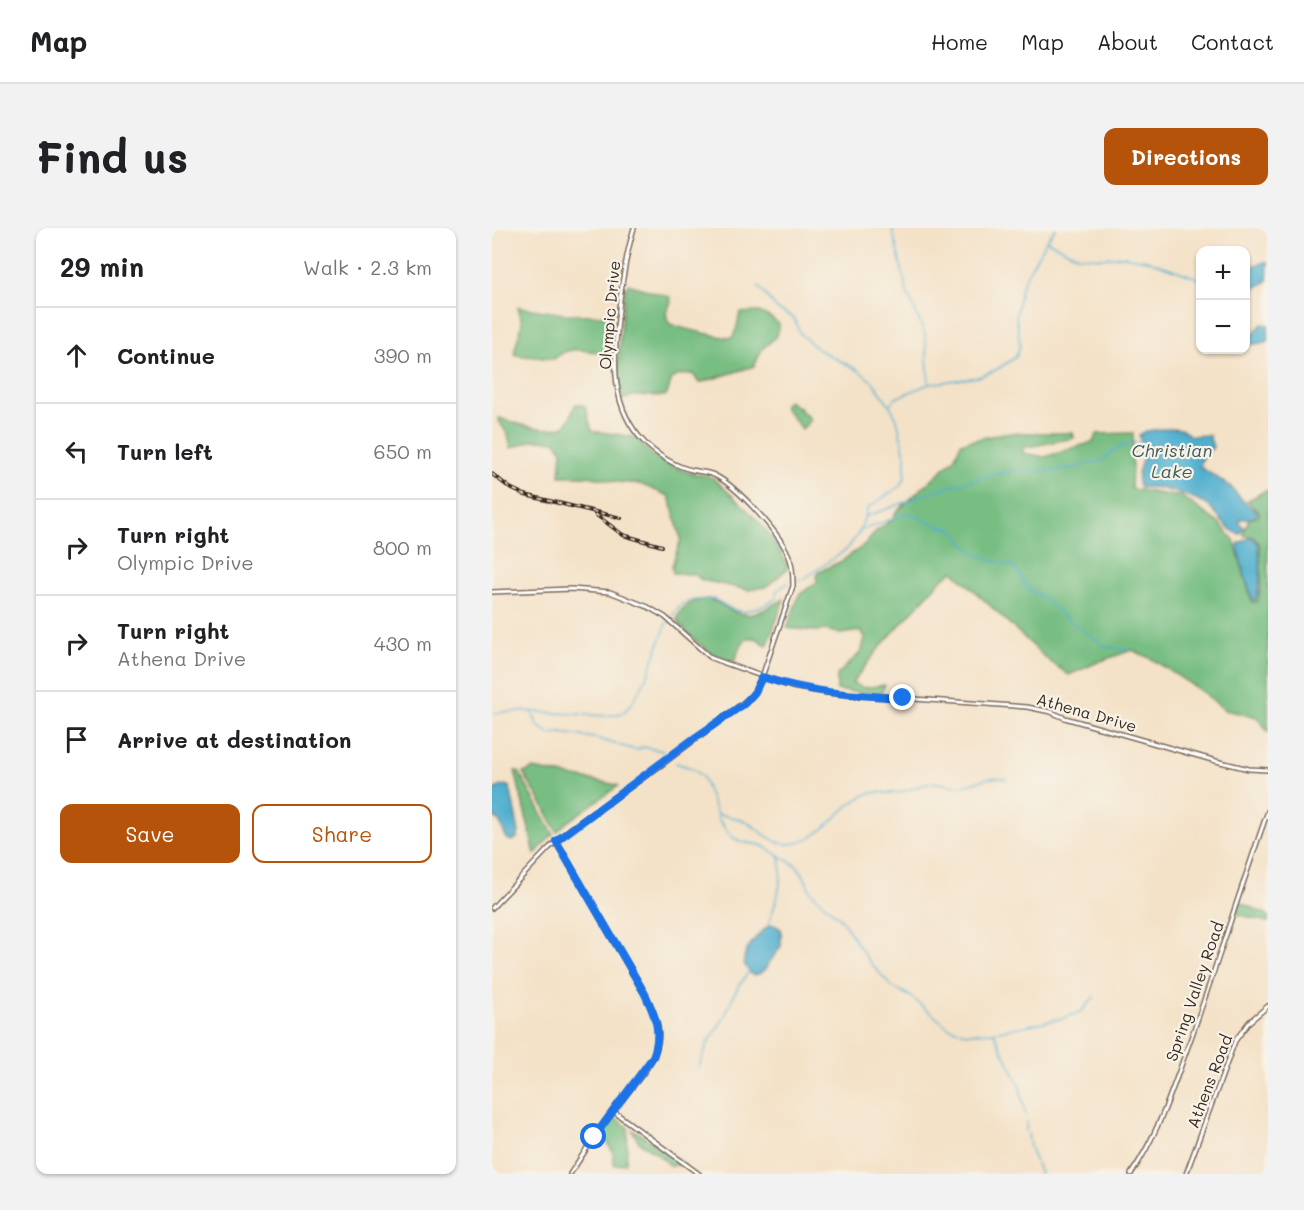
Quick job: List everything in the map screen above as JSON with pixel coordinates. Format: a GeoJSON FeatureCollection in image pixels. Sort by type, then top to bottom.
{"type":"FeatureCollection","features":[{"type":"Feature","properties":{"kind":"street","name":"Olympic Drive"},"geometry":{"type":"LineString","coordinates":[[492,908],[556,841],[744,704],[755,692],[762,677],[793,586],[793,573],[786,552],[766,522],[734,489],[713,474],[677,465],[646,444],[631,425],[618,396],[615,374],[616,343],[624,267],[634,228]]}},
{"type":"Feature","properties":{"kind":"street","name":"Athena Drive"},"geometry":{"type":"LineString","coordinates":[[492,592],[571,589],[610,592],[648,607],[665,617],[711,658],[792,687],[816,692],[1027,707],[1051,712],[1215,761],[1249,769],[1268,770]]}},
{"type":"Feature","properties":{"kind":"street","name":"Spring Valley Road"},"geometry":{"type":"LineString","coordinates":[[1131,1174],[1147,1150],[1159,1125],[1268,811]]}},
{"type":"Feature","properties":{"kind":"street"},"geometry":{"type":"LineString","coordinates":[[556,841],[645,994],[657,1024],[657,1044],[653,1057],[612,1111],[570,1174]]}},
{"type":"Feature","properties":{"kind":"street","name":"Athens Road"},"geometry":{"type":"LineString","coordinates":[[1186,1174],[1236,1041],[1249,1022],[1268,1006]]}},
{"type":"Feature","properties":{"kind":"street"},"geometry":{"type":"LineString","coordinates":[[612,1111],[699,1174]]}},
{"type":"Feature","properties":{"kind":"green space"},"geometry":{"type":"Polygon","coordinates":[[[628,284],[670,297],[671,302],[666,313],[668,321],[679,327],[732,338],[740,313],[759,312],[779,324],[777,335],[763,349],[754,366],[699,383],[693,374],[680,375],[672,378],[667,394],[664,396],[632,396],[622,400],[617,373],[624,294],[628,284]]]}},
{"type":"Feature","properties":{"kind":"green space"},"geometry":{"type":"Polygon","coordinates":[[[518,307],[564,314],[610,316],[612,318],[611,352],[575,350],[561,354],[554,359],[516,355],[514,352],[522,323],[518,307]]]}},
{"type":"Feature","properties":{"kind":"green space"},"geometry":{"type":"Polygon","coordinates":[[[788,401],[811,420],[802,429],[784,407],[788,401]]]}},
{"type":"Feature","properties":{"kind":"green space"},"geometry":{"type":"Polygon","coordinates":[[[576,404],[585,406],[592,431],[635,437],[660,460],[686,472],[713,478],[766,530],[788,568],[766,587],[748,590],[702,580],[694,574],[673,573],[672,566],[681,539],[669,496],[640,484],[588,476],[560,476],[562,450],[556,441],[534,440],[511,448],[508,435],[499,421],[499,418],[535,428],[555,428],[568,422],[576,404]]]}},
{"type":"Feature","properties":{"kind":"green space"},"geometry":{"type":"Polygon","coordinates":[[[1004,433],[1073,433],[1074,438],[1023,448],[1023,453],[1045,457],[1093,442],[1097,434],[1133,433],[1131,489],[1182,497],[1220,524],[1234,540],[1252,602],[1257,602],[1261,586],[1260,544],[1253,536],[1243,534],[1249,519],[1259,516],[1260,513],[1247,501],[1268,491],[1268,732],[1257,717],[1225,710],[1201,691],[1152,659],[1132,650],[1069,675],[1048,660],[953,571],[940,581],[879,648],[852,683],[864,688],[885,685],[881,695],[837,690],[837,675],[862,651],[865,636],[860,631],[840,634],[827,630],[787,628],[799,595],[818,581],[816,578],[818,572],[840,562],[866,544],[876,531],[892,520],[896,512],[954,459],[961,443],[1004,433]]]}},
{"type":"Feature","properties":{"kind":"green space"},"geometry":{"type":"Polygon","coordinates":[[[707,599],[737,613],[751,614],[784,599],[768,644],[766,646],[759,640],[749,638],[742,644],[734,663],[702,646],[677,620],[684,608],[707,599]]]}},
{"type":"Feature","properties":{"kind":"green space"},"geometry":{"type":"Polygon","coordinates":[[[533,769],[618,786],[557,832],[523,773],[533,769]]]}},
{"type":"Feature","properties":{"kind":"green space"},"geometry":{"type":"Polygon","coordinates":[[[515,771],[519,772],[553,834],[535,854],[515,771]]]}},
{"type":"Feature","properties":{"kind":"green space"},"geometry":{"type":"Polygon","coordinates":[[[1239,902],[1268,915],[1268,922],[1236,914],[1239,902]]]}},
{"type":"Feature","properties":{"kind":"green space"},"geometry":{"type":"Polygon","coordinates":[[[613,1116],[628,1127],[626,1163],[614,1165],[613,1152],[601,1132],[613,1116]]]}},
{"type":"Feature","properties":{"kind":"green space"},"geometry":{"type":"Polygon","coordinates":[[[632,1130],[684,1164],[671,1166],[639,1142],[632,1130]]]}},
{"type":"Feature","properties":{"kind":"water"},"geometry":{"type":"Polygon","coordinates":[[[1268,261],[1267,281],[1250,292],[1250,267],[1268,261]]]}},
{"type":"Feature","properties":{"kind":"water"},"geometry":{"type":"Polygon","coordinates":[[[1262,324],[1268,325],[1268,342],[1250,345],[1250,337],[1262,324]]]}},
{"type":"Feature","properties":{"kind":"water","name":"Christian Lake"},"geometry":{"type":"Polygon","coordinates":[[[1181,429],[1191,436],[1209,435],[1213,447],[1201,461],[1200,467],[1230,486],[1245,503],[1259,513],[1252,518],[1241,519],[1239,522],[1244,528],[1240,534],[1228,527],[1208,505],[1202,502],[1157,487],[1140,488],[1137,476],[1142,459],[1142,443],[1139,435],[1146,431],[1181,429]]]}},
{"type":"Feature","properties":{"kind":"water"},"geometry":{"type":"Polygon","coordinates":[[[1251,537],[1258,543],[1260,558],[1260,580],[1255,601],[1252,599],[1238,544],[1251,537]]]}},
{"type":"Feature","properties":{"kind":"water"},"geometry":{"type":"Polygon","coordinates":[[[505,785],[510,787],[519,832],[517,838],[512,841],[507,839],[500,823],[492,814],[492,790],[505,785]]]}},
{"type":"Feature","properties":{"kind":"water"},"geometry":{"type":"Polygon","coordinates":[[[770,925],[781,929],[781,946],[764,970],[752,975],[745,965],[744,956],[753,941],[770,925]]]}},
{"type":"Feature","properties":{"kind":"waterway"},"geometry":{"type":"LineString","coordinates":[[892,228],[907,292],[925,334],[929,383]]}},
{"type":"Feature","properties":{"kind":"waterway"},"geometry":{"type":"LineString","coordinates":[[890,404],[896,398],[929,384],[978,377],[996,370],[1016,357],[1020,345],[1016,315],[1021,288],[1046,241],[1056,228]]}},
{"type":"Feature","properties":{"kind":"waterway"},"geometry":{"type":"LineString","coordinates":[[1047,241],[1078,256],[1101,258],[1124,256],[1147,260],[1196,278]]}},
{"type":"Feature","properties":{"kind":"waterway"},"geometry":{"type":"LineString","coordinates":[[758,286],[777,309],[794,318],[800,333],[817,349],[858,370],[873,382],[897,419],[905,455],[905,478],[900,486],[868,508],[859,533],[847,549],[804,579],[798,580]]}},
{"type":"Feature","properties":{"kind":"waterway"},"geometry":{"type":"LineString","coordinates":[[865,517],[935,491],[985,476],[1024,469],[1050,472],[1096,463],[1120,447],[1142,441]]}},
{"type":"Feature","properties":{"kind":"waterway"},"geometry":{"type":"LineString","coordinates":[[859,531],[908,513],[952,529],[975,553],[1012,566],[1019,573],[1027,588],[1042,597],[1063,616],[1104,646],[1129,649]]}},
{"type":"Feature","properties":{"kind":"waterway"},"geometry":{"type":"LineString","coordinates":[[670,618],[682,604],[694,600],[714,599],[731,609],[744,612],[766,605],[777,598],[776,591],[788,583]]}},
{"type":"Feature","properties":{"kind":"waterway"},"geometry":{"type":"LineString","coordinates":[[492,713],[522,711],[607,716],[623,713],[632,703],[647,677],[667,622]]}},
{"type":"Feature","properties":{"kind":"waterway"},"geometry":{"type":"LineString","coordinates":[[532,712],[538,726],[550,734],[562,733],[594,738],[636,750],[643,747],[663,751]]}},
{"type":"Feature","properties":{"kind":"waterway"},"geometry":{"type":"LineString","coordinates":[[676,763],[691,768],[702,776],[720,822],[732,837],[742,842],[761,845],[797,866],[811,892],[841,919],[868,960],[891,986],[910,996],[948,1027],[966,1033],[994,1032],[1064,1018],[1082,1011],[1094,997]]}},
{"type":"Feature","properties":{"kind":"waterway"},"geometry":{"type":"LineString","coordinates":[[717,814],[744,821],[772,839],[788,844],[800,842],[821,831],[857,799],[871,793],[900,792],[930,783],[962,786],[989,778],[1006,779]]}},
{"type":"Feature","properties":{"kind":"waterway"},"geometry":{"type":"LineString","coordinates":[[768,925],[780,883],[780,856]]}},
{"type":"Feature","properties":{"kind":"waterway"},"geometry":{"type":"LineString","coordinates":[[698,1069],[708,1043],[749,971]]}},
{"type":"Feature","properties":{"kind":"waterway"},"geometry":{"type":"LineString","coordinates":[[994,1033],[1019,1084],[1026,1116]]}},
{"type":"Feature","properties":{"kind":"waterway"},"geometry":{"type":"LineString","coordinates":[[1026,1131],[1027,1121]]}},
{"type":"Feature","properties":{"kind":"waterway"},"geometry":{"type":"LineString","coordinates":[[1028,1134],[1030,1147],[1040,1174]]}},
{"type":"Feature","properties":{"kind":"railway"},"geometry":{"type":"LineString","coordinates":[[492,474],[510,488],[525,495],[621,518]]}},
{"type":"Feature","properties":{"kind":"railway"},"geometry":{"type":"LineString","coordinates":[[595,514],[623,535],[662,546]]}},
{"type":"Feature","properties":{"kind":"route"},"geometry":{"type":"LineString","coordinates":[[594,1137],[648,1066],[657,1044],[658,1027],[645,994],[556,841],[744,704],[755,692],[762,677],[816,692],[903,698]]}}]}
